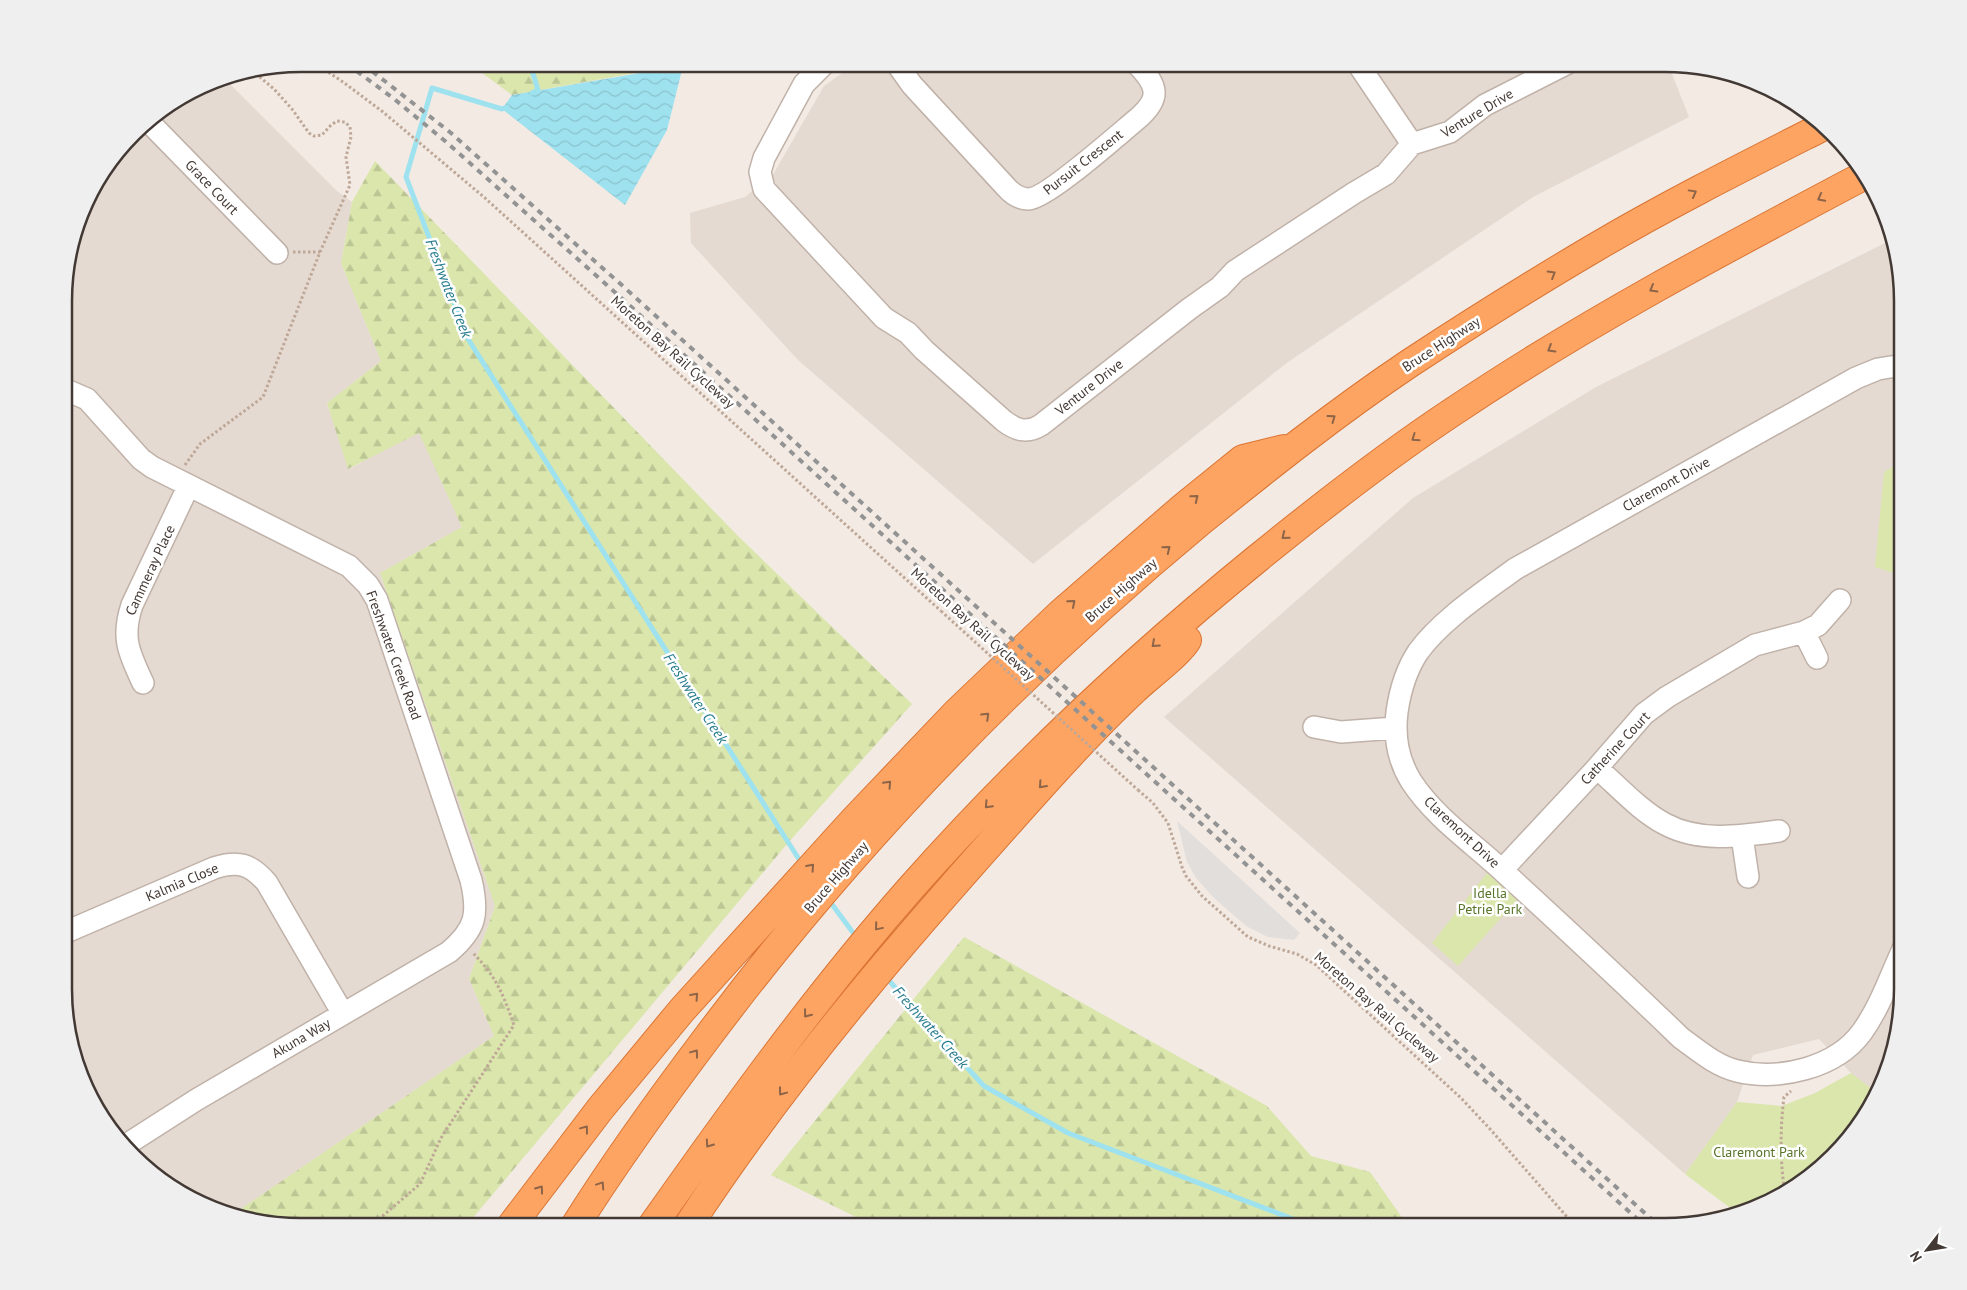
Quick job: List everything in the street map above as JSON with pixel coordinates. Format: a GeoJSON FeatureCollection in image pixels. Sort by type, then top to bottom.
{"type":"FeatureCollection","features":[{"type":"Feature","properties":{"kind":"highway","name":"Bruce Highway"},"geometry":{"type":"LineString","coordinates":[[580,1218],[667,1091],[747,984],[796,924],[862,829],[961,740],[1085,621],[1143,569],[1293,447],[1408,365],[1582,255],[1705,187],[1817,130]]}},
{"type":"Feature","properties":{"kind":"highway"},"geometry":{"type":"LineString","coordinates":[[658,1218],[734,1110],[837,976],[909,890],[992,800],[1090,704],[1192,612],[1350,485],[1460,407],[1585,329],[1695,264],[1859,179]]}},
{"type":"Feature","properties":{"kind":"highway"},"geometry":{"type":"LineString","coordinates":[[693,1218],[785,1088],[855,999],[927,913],[1076,749],[1133,691],[1186,642],[1192,612]]}},
{"type":"Feature","properties":{"kind":"highway"},"geometry":{"type":"LineString","coordinates":[[517,1218],[600,1109],[682,1010],[778,903],[862,829]]}},
{"type":"Feature","properties":{"kind":"highway"},"geometry":{"type":"LineString","coordinates":[[708,1218],[710,1193]]}},
{"type":"Feature","properties":{"kind":"street","name":"Venture Drive"},"geometry":{"type":"LineString","coordinates":[[816,72],[804,84],[764,158],[760,172],[764,189],[884,318],[908,333],[924,350],[1004,421],[1011,426],[1023,430],[1041,425],[1189,309],[1220,287],[1235,271],[1386,174],[1412,144],[1450,132],[1485,105],[1550,72]]}},
{"type":"Feature","properties":{"kind":"street","name":"Pursuit Crescent"},"geometry":{"type":"LineString","coordinates":[[903,72],[1006,187],[1017,196],[1030,199],[1040,196],[1054,186],[1149,108],[1155,96],[1154,85],[1144,72]]}},
{"type":"Feature","properties":{"kind":"street"},"geometry":{"type":"LineString","coordinates":[[1363,72],[1412,144]]}},
{"type":"Feature","properties":{"kind":"street","name":"Grace Court"},"geometry":{"type":"LineString","coordinates":[[154,127],[277,253]]}},
{"type":"Feature","properties":{"kind":"street","name":"Claremont Drive"},"geometry":{"type":"LineString","coordinates":[[1894,366],[1878,369],[1856,378],[1515,569],[1431,636],[1417,653],[1400,691],[1395,728],[1400,757],[1410,780],[1425,800],[1446,822],[1502,870],[1682,1038],[1709,1058],[1736,1070],[1763,1075],[1792,1072],[1818,1064],[1844,1050],[1861,1033],[1873,1015],[1894,969]]}},
{"type":"Feature","properties":{"kind":"street","name":"Freshwater Creek Road"},"geometry":{"type":"LineString","coordinates":[[72,393],[87,399],[141,459],[152,467],[348,566],[368,585],[377,600],[471,880],[476,898],[476,915],[466,936]]}},
{"type":"Feature","properties":{"kind":"street","name":"Cammeray Place"},"geometry":{"type":"LineString","coordinates":[[143,683],[130,655],[126,639],[126,622],[183,484]]}},
{"type":"Feature","properties":{"kind":"street","name":"Catherine Court"},"geometry":{"type":"LineString","coordinates":[[1502,870],[1597,768],[1644,714],[1666,697],[1755,646],[1804,632],[1818,625],[1840,600]]}},
{"type":"Feature","properties":{"kind":"street"},"geometry":{"type":"LineString","coordinates":[[1804,632],[1817,658]]}},
{"type":"Feature","properties":{"kind":"street"},"geometry":{"type":"LineString","coordinates":[[1314,727],[1341,732],[1395,728]]}},
{"type":"Feature","properties":{"kind":"street"},"geometry":{"type":"LineString","coordinates":[[1597,768],[1651,815],[1666,825],[1684,832],[1715,837],[1742,836],[1779,831]]}},
{"type":"Feature","properties":{"kind":"street"},"geometry":{"type":"LineString","coordinates":[[1742,836],[1748,877]]}},
{"type":"Feature","properties":{"kind":"street","name":"Kalmia Close"},"geometry":{"type":"LineString","coordinates":[[72,929],[225,864],[249,867],[259,873],[267,883],[343,1014]]}},
{"type":"Feature","properties":{"kind":"street","name":"Akuna Way"},"geometry":{"type":"LineString","coordinates":[[131,1141],[196,1100],[449,952],[466,936]]}},
{"type":"Feature","properties":{"kind":"path","name":"Moreton Bay Rail Cycleway"},"geometry":{"type":"LineString","coordinates":[[329,72],[436,155],[597,297],[1153,802],[1168,822],[1186,876],[1202,896],[1248,937],[1269,946],[1297,954],[1316,965],[1461,1098],[1490,1128],[1568,1218]]}},
{"type":"Feature","properties":{"kind":"path"},"geometry":{"type":"LineString","coordinates":[[183,484],[187,461],[200,444],[263,397],[320,252],[350,185],[346,157],[351,131],[348,124],[341,120],[333,122],[322,135],[314,136],[274,89],[260,76]]}},
{"type":"Feature","properties":{"kind":"path"},"geometry":{"type":"LineString","coordinates":[[277,253],[320,252]]}},
{"type":"Feature","properties":{"kind":"path"},"geometry":{"type":"LineString","coordinates":[[380,1218],[420,1184],[441,1138],[514,1025],[502,990],[466,936]]}},
{"type":"Feature","properties":{"kind":"path"},"geometry":{"type":"LineString","coordinates":[[1784,1184],[1781,1152],[1782,1116],[1784,1097],[1793,1090]]}},
{"type":"Feature","properties":{"kind":"shaded area"},"geometry":{"type":"Polygon","coordinates":[[[844,72],[1665,72],[1671,72],[1689,117],[1533,197],[1288,362],[1033,564],[798,360],[691,243],[690,213],[745,197],[774,173],[824,86],[844,72]]]}},
{"type":"Feature","properties":{"kind":"shaded area"},"geometry":{"type":"Polygon","coordinates":[[[230,84],[337,191],[352,202],[341,263],[381,361],[327,403],[349,469],[419,432],[462,527],[380,573],[495,906],[469,979],[494,1036],[240,1209],[200,1194],[174,1179],[151,1161],[129,1139],[111,1116],[96,1090],[80,1048],[74,1018],[72,988],[72,302],[74,272],[80,242],[96,200],[111,174],[129,151],[151,129],[174,111],[200,96],[230,84]]]}},
{"type":"Feature","properties":{"kind":"shaded area"},"geometry":{"type":"Polygon","coordinates":[[[1887,242],[1894,287],[1894,1003],[1887,1048],[1872,1089],[1851,1073],[1819,1039],[1753,1055],[1737,1102],[1685,1174],[1164,717],[1413,498],[1596,387],[1887,242]]]}},
{"type":"Feature","properties":{"kind":"shaded area"},"geometry":{"type":"Polygon","coordinates":[[[1177,821],[1300,933],[1294,940],[1268,937],[1246,926],[1214,898],[1196,878],[1187,862],[1177,821]]]}},
{"type":"Feature","properties":{"kind":"green space"},"geometry":{"type":"Polygon","coordinates":[[[481,72],[641,72],[512,95],[481,72]]]}},
{"type":"Feature","properties":{"kind":"green space"},"geometry":{"type":"Polygon","coordinates":[[[375,161],[737,535],[912,704],[787,844],[473,1218],[302,1218],[272,1216],[240,1209],[494,1036],[469,979],[495,906],[380,573],[462,527],[419,433],[348,469],[327,403],[381,361],[341,263],[352,202],[375,161]]]}},
{"type":"Feature","properties":{"kind":"green space"},"geometry":{"type":"Polygon","coordinates":[[[1894,466],[1894,573],[1875,567],[1884,472],[1894,466]]]}},
{"type":"Feature","properties":{"kind":"green space","name":"Idella Petrie Park"},"geometry":{"type":"Polygon","coordinates":[[[1487,873],[1517,900],[1458,966],[1432,943],[1487,873]]]}},
{"type":"Feature","properties":{"kind":"green space"},"geometry":{"type":"Polygon","coordinates":[[[964,937],[1267,1106],[1311,1156],[1370,1172],[1402,1218],[858,1218],[771,1175],[964,937]]]}},
{"type":"Feature","properties":{"kind":"green space","name":"Claremont Park"},"geometry":{"type":"Polygon","coordinates":[[[1851,1073],[1872,1089],[1856,1116],[1838,1139],[1816,1161],[1793,1179],[1767,1194],[1730,1208],[1685,1174],[1737,1102],[1782,1106],[1815,1093],[1851,1073]]]}},
{"type":"Feature","properties":{"kind":"water"},"geometry":{"type":"Polygon","coordinates":[[[645,72],[682,72],[667,130],[625,205],[502,109],[512,95],[645,72]]]}},
{"type":"Feature","properties":{"kind":"waterway","name":"Freshwater Creek"},"geometry":{"type":"LineString","coordinates":[[532,72],[538,90],[532,93]]}},
{"type":"Feature","properties":{"kind":"waterway","name":"Freshwater Creek"},"geometry":{"type":"LineString","coordinates":[[507,107],[502,109],[432,88],[406,177],[468,339],[802,864]]}},
{"type":"Feature","properties":{"kind":"waterway","name":"Freshwater Creek"},"geometry":{"type":"LineString","coordinates":[[828,899],[857,938]]}},
{"type":"Feature","properties":{"kind":"waterway","name":"Freshwater Creek"},"geometry":{"type":"LineString","coordinates":[[886,977],[984,1086],[1068,1133],[1290,1218]]}},
{"type":"Feature","properties":{"kind":"railway"},"geometry":{"type":"LineString","coordinates":[[358,72],[445,141],[618,295],[1636,1218]]}},
{"type":"Feature","properties":{"kind":"railway"},"geometry":{"type":"LineString","coordinates":[[373,72],[451,133],[625,288],[1650,1218]]}}]}
